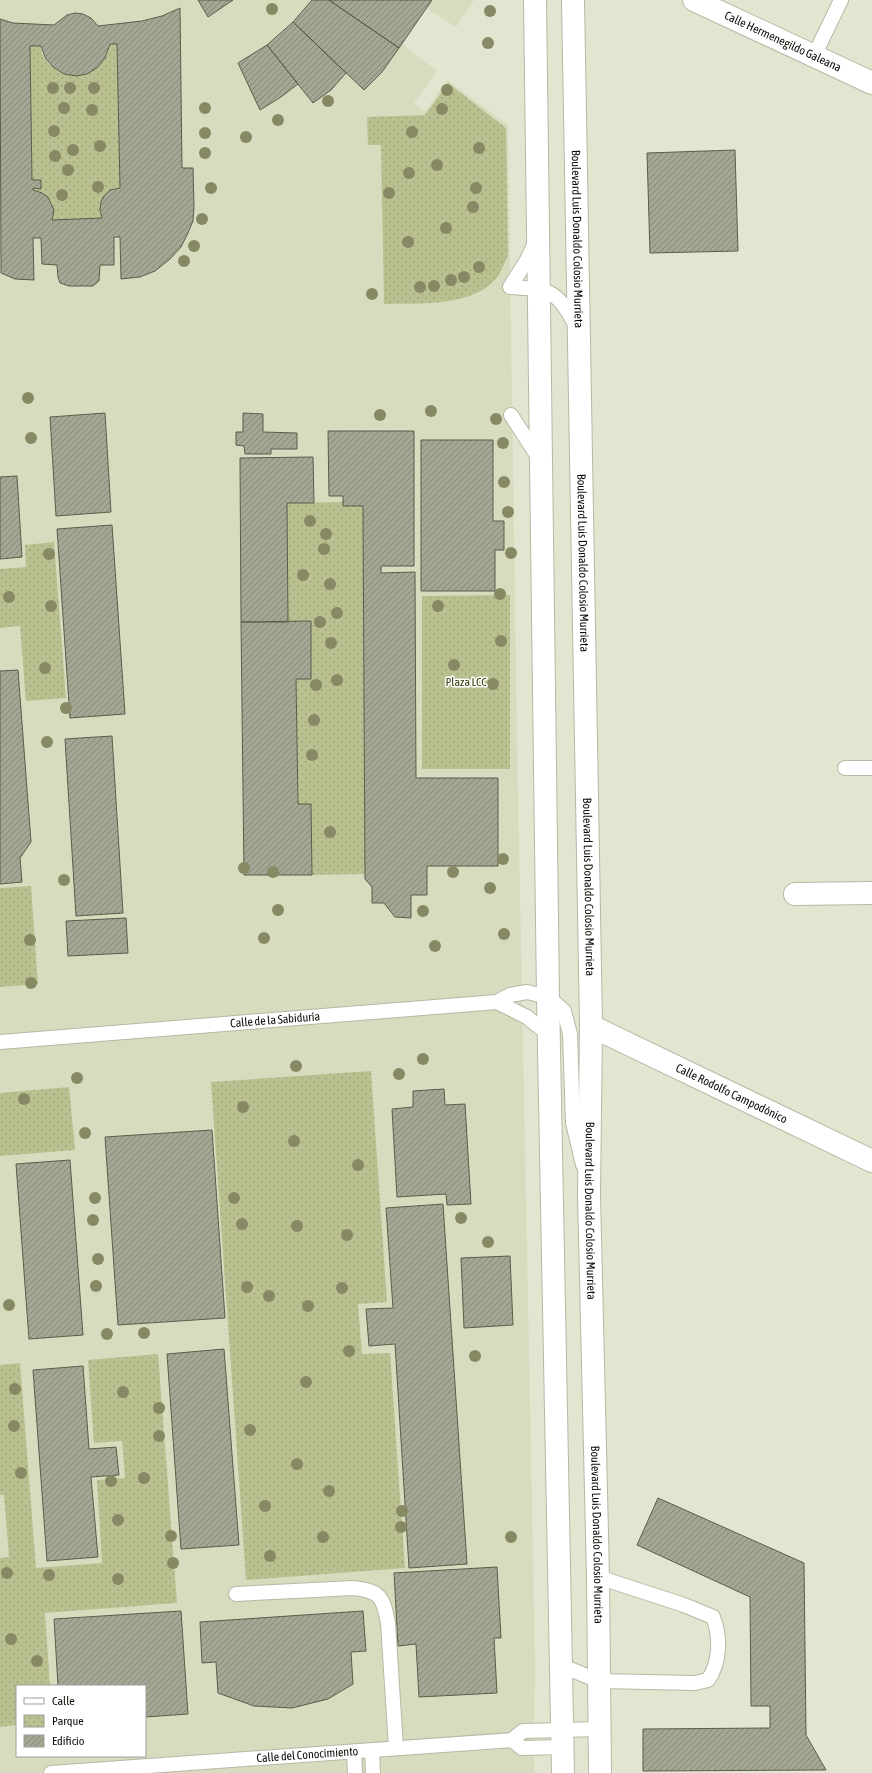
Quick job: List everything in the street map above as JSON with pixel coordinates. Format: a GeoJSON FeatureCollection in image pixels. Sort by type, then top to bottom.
{"type":"FeatureCollection","features":[{"type":"Feature","properties":{"kind":"main road"},"geometry":{"type":"LineString","coordinates":[[535,0],[548,997],[563,1773]]}},
{"type":"Feature","properties":{"kind":"main road","name":"Boulevard Luis Donaldo Colosio Murrieta"},"geometry":{"type":"LineString","coordinates":[[573,0],[591,1026],[589,1194],[598,1577],[600,1773]]}},
{"type":"Feature","properties":{"kind":"main road","name":"Calle Hermenegildo Galeana"},"geometry":{"type":"LineString","coordinates":[[694,0],[872,83]]}},
{"type":"Feature","properties":{"kind":"main road"},"geometry":{"type":"LineString","coordinates":[[795,894],[872,893]]}},
{"type":"Feature","properties":{"kind":"main road","name":"Calle Rodolfo Campodónico"},"geometry":{"type":"LineString","coordinates":[[591,1026],[872,1161]]}},
{"type":"Feature","properties":{"kind":"lane"},"geometry":{"type":"LineString","coordinates":[[814,56],[841,0]]}},
{"type":"Feature","properties":{"kind":"lane"},"geometry":{"type":"LineString","coordinates":[[537,239],[527,260],[510,286],[538,288],[551,293],[566,308],[579,333]]}},
{"type":"Feature","properties":{"kind":"lane"},"geometry":{"type":"LineString","coordinates":[[511,415],[541,462]]}},
{"type":"Feature","properties":{"kind":"lane"},"geometry":{"type":"LineString","coordinates":[[845,768],[872,768]]}},
{"type":"Feature","properties":{"kind":"lane","name":"Calle de la Sabiduría"},"geometry":{"type":"LineString","coordinates":[[0,1042],[497,1002],[510,995],[527,992],[548,997]]}},
{"type":"Feature","properties":{"kind":"lane"},"geometry":{"type":"LineString","coordinates":[[548,997],[564,1011],[570,1034],[573,1123],[589,1194]]}},
{"type":"Feature","properties":{"kind":"lane"},"geometry":{"type":"LineString","coordinates":[[497,1002],[527,1017],[549,1036]]}},
{"type":"Feature","properties":{"kind":"lane"},"geometry":{"type":"LineString","coordinates":[[560,1665],[599,1680],[695,1683],[708,1680],[714,1671],[717,1660],[717,1627],[712,1617],[684,1605],[598,1577]]}},
{"type":"Feature","properties":{"kind":"lane"},"geometry":{"type":"LineString","coordinates":[[236,1594],[353,1588],[366,1589],[378,1594],[385,1607],[388,1623],[396,1748]]}},
{"type":"Feature","properties":{"kind":"lane","name":"Calle del Conocimiento"},"geometry":{"type":"LineString","coordinates":[[51,1773],[512,1740],[522,1748],[599,1729]]}},
{"type":"Feature","properties":{"kind":"lane"},"geometry":{"type":"LineString","coordinates":[[372,1750],[372,1773]]}},
{"type":"Feature","properties":{"kind":"lane"},"geometry":{"type":"LineString","coordinates":[[354,1752],[355,1773]]}},
{"type":"Feature","properties":{"kind":"shaded area"},"geometry":{"type":"Polygon","coordinates":[[[0,0],[474,0],[456,27],[426,8],[402,44],[437,71],[414,103],[425,111],[447,80],[508,125],[517,739],[535,1662],[534,1773],[0,1773],[0,0]]]}},
{"type":"Feature","properties":{"kind":"green space"},"geometry":{"type":"Polygon","coordinates":[[[110,44],[117,44],[120,188],[110,191],[103,198],[100,208],[102,218],[52,220],[54,209],[50,200],[43,194],[33,190],[33,188],[41,189],[41,180],[32,180],[30,46],[41,46],[45,58],[52,67],[63,73],[75,74],[87,72],[98,67],[106,57],[110,44]]]}},
{"type":"Feature","properties":{"kind":"green space"},"geometry":{"type":"Polygon","coordinates":[[[448,83],[506,128],[508,256],[500,273],[490,284],[478,292],[463,298],[431,303],[384,304],[381,145],[368,145],[367,117],[425,115],[448,83]]]}},
{"type":"Feature","properties":{"kind":"green space"},"geometry":{"type":"Polygon","coordinates":[[[343,502],[343,506],[363,506],[365,874],[312,875],[311,804],[298,804],[296,679],[311,679],[288,622],[287,503],[343,502]]]}},
{"type":"Feature","properties":{"kind":"green space"},"geometry":{"type":"Polygon","coordinates":[[[54,542],[66,698],[26,701],[20,626],[0,628],[0,569],[26,567],[25,545],[54,542]]]}},
{"type":"Feature","properties":{"kind":"green space","name":"Plaza LCC"},"geometry":{"type":"Polygon","coordinates":[[[510,595],[510,769],[422,769],[422,596],[510,595]]]}},
{"type":"Feature","properties":{"kind":"green space"},"geometry":{"type":"Polygon","coordinates":[[[31,886],[38,984],[0,987],[0,888],[31,886]]]}},
{"type":"Feature","properties":{"kind":"green space"},"geometry":{"type":"Polygon","coordinates":[[[371,1071],[387,1302],[358,1304],[362,1354],[390,1353],[405,1568],[246,1580],[211,1082],[371,1071]]]}},
{"type":"Feature","properties":{"kind":"green space"},"geometry":{"type":"Polygon","coordinates":[[[69,1087],[75,1150],[0,1156],[0,1093],[69,1087]]]}},
{"type":"Feature","properties":{"kind":"green space"},"geometry":{"type":"Polygon","coordinates":[[[158,1354],[177,1603],[45,1613],[50,1685],[16,1685],[16,1725],[0,1727],[0,1558],[9,1557],[4,1495],[0,1495],[0,1365],[20,1363],[36,1568],[102,1563],[97,1480],[125,1478],[122,1441],[94,1443],[88,1360],[158,1354]]]}},
{"type":"Feature","properties":{"kind":"building"},"geometry":{"type":"Polygon","coordinates":[[[198,0],[233,0],[208,17],[198,0]]]}},
{"type":"Feature","properties":{"kind":"building"},"geometry":{"type":"Polygon","coordinates":[[[312,0],[329,0],[399,48],[382,72],[364,90],[293,22],[312,0]]]}},
{"type":"Feature","properties":{"kind":"building"},"geometry":{"type":"Polygon","coordinates":[[[329,0],[432,0],[399,48],[329,0]]]}},
{"type":"Feature","properties":{"kind":"building"},"geometry":{"type":"Polygon","coordinates":[[[180,8],[182,168],[193,168],[194,207],[193,221],[181,247],[170,259],[155,271],[140,277],[121,279],[120,237],[114,237],[114,265],[100,265],[99,281],[93,286],[69,286],[60,283],[57,265],[42,264],[41,238],[33,238],[34,280],[15,279],[1,273],[0,19],[13,23],[54,25],[67,15],[75,13],[83,14],[91,18],[98,26],[142,21],[162,16],[180,8]],[[110,44],[105,58],[98,67],[87,74],[76,76],[64,74],[53,67],[46,59],[41,46],[30,46],[32,180],[41,180],[41,189],[33,188],[33,190],[48,197],[54,210],[52,220],[102,218],[100,210],[101,202],[104,196],[110,190],[120,188],[117,44],[110,44]]]}},
{"type":"Feature","properties":{"kind":"building"},"geometry":{"type":"Polygon","coordinates":[[[293,22],[346,73],[331,90],[313,103],[267,45],[293,22]]]}},
{"type":"Feature","properties":{"kind":"building"},"geometry":{"type":"Polygon","coordinates":[[[267,45],[298,84],[260,110],[238,63],[267,45]]]}},
{"type":"Feature","properties":{"kind":"building"},"geometry":{"type":"Polygon","coordinates":[[[735,150],[738,251],[650,253],[647,153],[735,150]]]}},
{"type":"Feature","properties":{"kind":"building"},"geometry":{"type":"Polygon","coordinates":[[[105,413],[111,512],[56,516],[50,417],[105,413]]]}},
{"type":"Feature","properties":{"kind":"building"},"geometry":{"type":"Polygon","coordinates":[[[243,413],[263,414],[263,432],[297,433],[297,449],[271,449],[271,454],[245,454],[244,446],[236,445],[236,432],[243,432],[243,413]]]}},
{"type":"Feature","properties":{"kind":"building"},"geometry":{"type":"Polygon","coordinates":[[[328,431],[414,431],[414,566],[381,566],[381,573],[415,572],[416,778],[498,778],[498,866],[427,866],[427,895],[411,895],[411,918],[395,917],[384,903],[372,903],[372,887],[365,879],[363,506],[343,506],[343,496],[329,496],[328,431]]]}},
{"type":"Feature","properties":{"kind":"building"},"geometry":{"type":"Polygon","coordinates":[[[421,440],[493,440],[493,521],[504,521],[504,550],[495,550],[495,591],[421,591],[421,440]]]}},
{"type":"Feature","properties":{"kind":"building"},"geometry":{"type":"Polygon","coordinates":[[[313,457],[314,503],[287,503],[288,622],[241,622],[240,458],[313,457]]]}},
{"type":"Feature","properties":{"kind":"building"},"geometry":{"type":"Polygon","coordinates":[[[17,476],[22,557],[0,559],[0,477],[17,476]]]}},
{"type":"Feature","properties":{"kind":"building"},"geometry":{"type":"Polygon","coordinates":[[[112,525],[125,714],[70,718],[57,529],[112,525]]]}},
{"type":"Feature","properties":{"kind":"building"},"geometry":{"type":"Polygon","coordinates":[[[311,621],[311,679],[296,679],[298,804],[311,804],[312,875],[244,875],[241,622],[311,621]]]}},
{"type":"Feature","properties":{"kind":"building"},"geometry":{"type":"Polygon","coordinates":[[[18,670],[31,842],[20,858],[22,882],[0,884],[0,671],[18,670]]]}},
{"type":"Feature","properties":{"kind":"building"},"geometry":{"type":"Polygon","coordinates":[[[112,736],[123,913],[76,916],[65,739],[112,736]]]}},
{"type":"Feature","properties":{"kind":"building"},"geometry":{"type":"Polygon","coordinates":[[[126,918],[128,953],[68,956],[66,921],[126,918]]]}},
{"type":"Feature","properties":{"kind":"building"},"geometry":{"type":"Polygon","coordinates":[[[444,1089],[445,1105],[465,1104],[471,1204],[447,1205],[446,1194],[397,1197],[392,1109],[413,1107],[413,1091],[444,1089]]]}},
{"type":"Feature","properties":{"kind":"building"},"geometry":{"type":"Polygon","coordinates":[[[212,1130],[225,1318],[118,1325],[105,1137],[212,1130]]]}},
{"type":"Feature","properties":{"kind":"building"},"geometry":{"type":"Polygon","coordinates":[[[70,1160],[83,1335],[29,1339],[16,1164],[70,1160]]]}},
{"type":"Feature","properties":{"kind":"building"},"geometry":{"type":"Polygon","coordinates":[[[443,1204],[467,1564],[409,1568],[395,1344],[369,1346],[366,1309],[393,1308],[386,1208],[443,1204]]]}},
{"type":"Feature","properties":{"kind":"building"},"geometry":{"type":"Polygon","coordinates":[[[510,1256],[513,1325],[464,1328],[461,1258],[510,1256]]]}},
{"type":"Feature","properties":{"kind":"building"},"geometry":{"type":"Polygon","coordinates":[[[224,1349],[239,1545],[181,1549],[167,1354],[224,1349]]]}},
{"type":"Feature","properties":{"kind":"building"},"geometry":{"type":"Polygon","coordinates":[[[83,1366],[89,1449],[116,1447],[119,1475],[91,1477],[98,1557],[47,1561],[33,1370],[83,1366]]]}},
{"type":"Feature","properties":{"kind":"building"},"geometry":{"type":"Polygon","coordinates":[[[658,1498],[804,1563],[806,1735],[826,1770],[643,1771],[643,1729],[770,1728],[770,1706],[751,1706],[750,1597],[637,1545],[658,1498]]]}},
{"type":"Feature","properties":{"kind":"building"},"geometry":{"type":"Polygon","coordinates":[[[497,1567],[501,1638],[494,1638],[497,1693],[419,1697],[416,1644],[398,1646],[394,1573],[497,1567]]]}},
{"type":"Feature","properties":{"kind":"building"},"geometry":{"type":"Polygon","coordinates":[[[181,1611],[188,1714],[146,1717],[146,1685],[58,1685],[54,1619],[181,1611]]]}},
{"type":"Feature","properties":{"kind":"building"},"geometry":{"type":"Polygon","coordinates":[[[363,1611],[366,1651],[351,1652],[353,1684],[328,1699],[292,1708],[254,1706],[218,1693],[216,1662],[202,1663],[200,1622],[363,1611]]]}}]}
